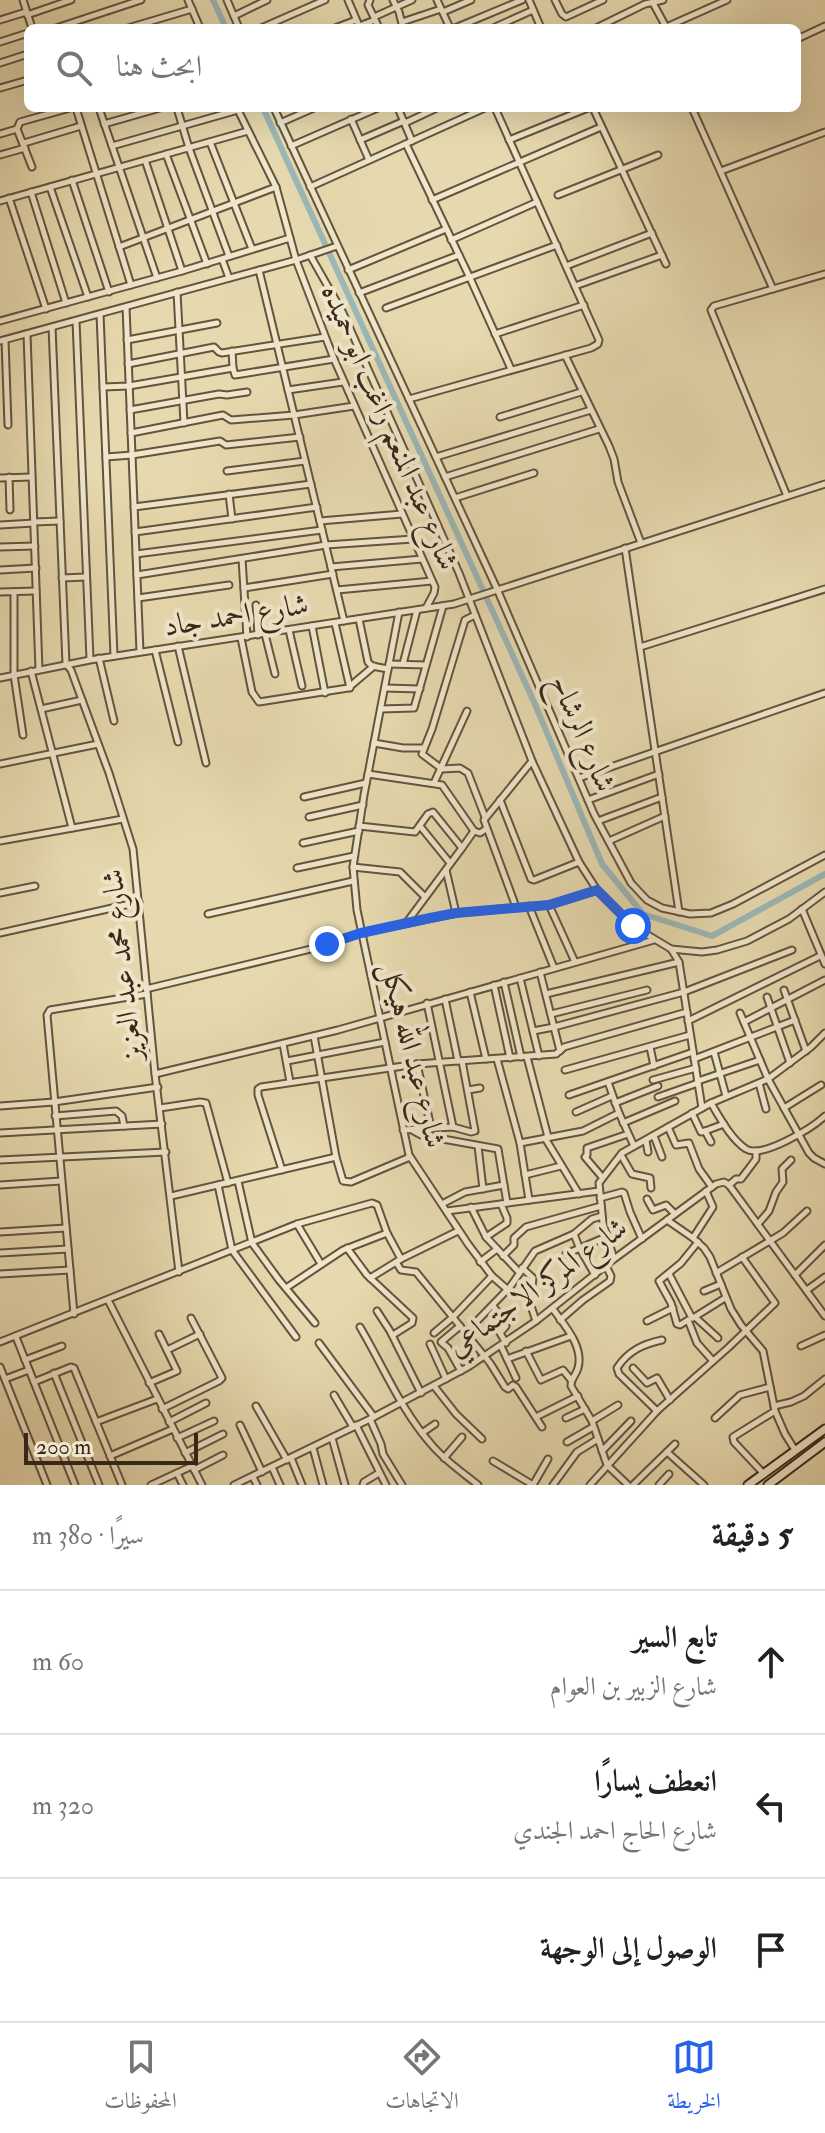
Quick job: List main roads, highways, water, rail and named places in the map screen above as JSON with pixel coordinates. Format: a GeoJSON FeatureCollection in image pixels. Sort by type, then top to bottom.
{"type":"FeatureCollection","features":[{"type":"Feature","properties":{"kind":"main road"},"geometry":{"type":"LineString","coordinates":[[748,1485],[825,1429]]}},
{"type":"Feature","properties":{"kind":"main road"},"geometry":{"type":"LineString","coordinates":[[774,1483],[825,1442]]}},
{"type":"Feature","properties":{"kind":"waterway"},"geometry":{"type":"LineString","coordinates":[[213,0],[224,24]]}},
{"type":"Feature","properties":{"kind":"waterway"},"geometry":{"type":"LineString","coordinates":[[265,112],[534,702],[602,864],[643,914],[712,936],[825,874]]}}]}
